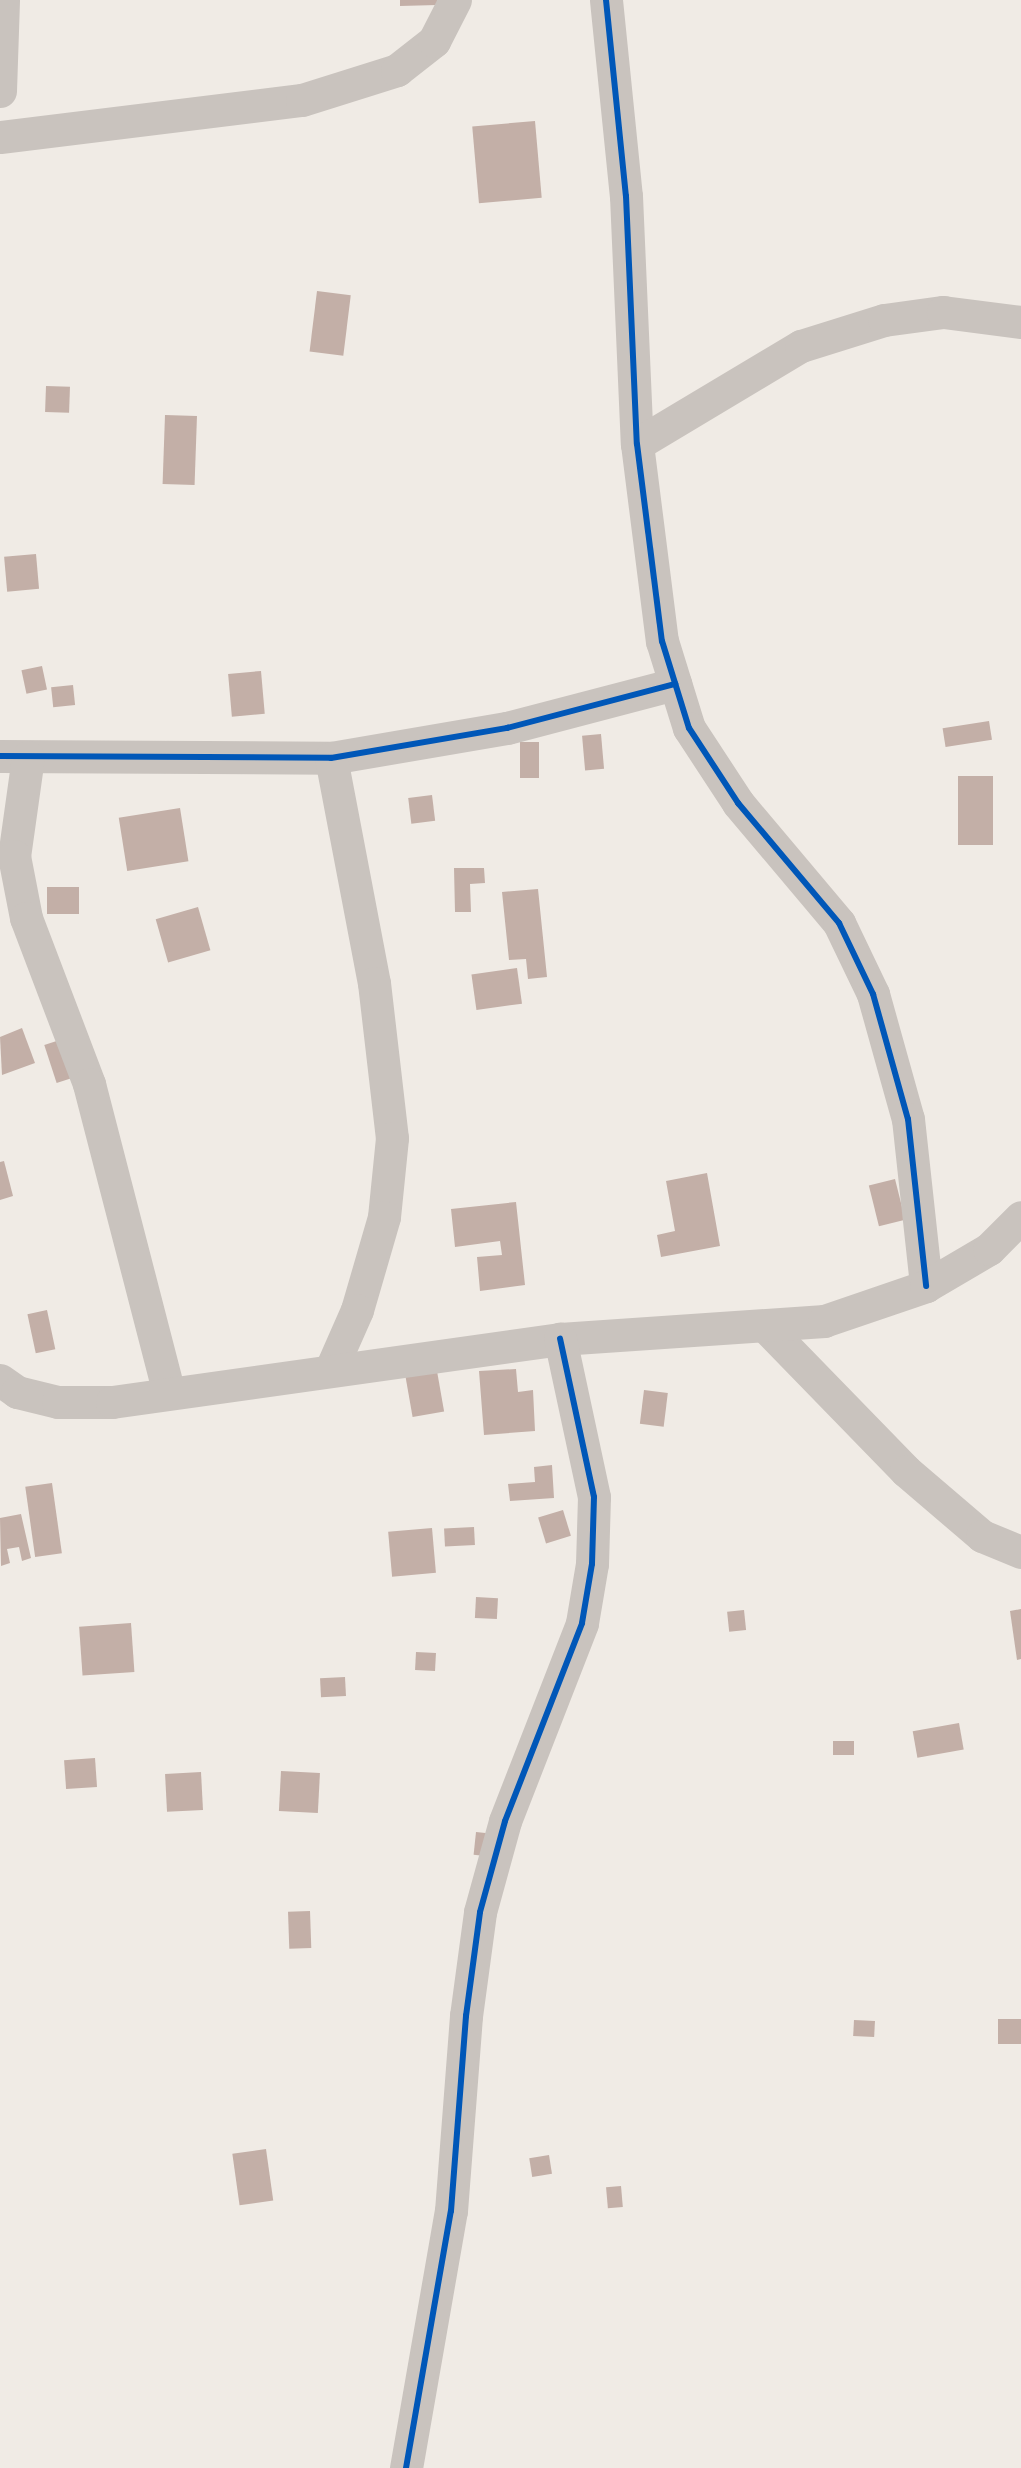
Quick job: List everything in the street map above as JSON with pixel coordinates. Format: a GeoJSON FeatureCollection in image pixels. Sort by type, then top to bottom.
{"type":"FeatureCollection","features":[{"type":"Feature","properties":{"kind":"street"},"geometry":{"type":"LineString","coordinates":[[0,91],[3,0]]}},
{"type":"Feature","properties":{"kind":"street"},"geometry":{"type":"LineString","coordinates":[[0,137],[302,100],[397,70],[434,41],[455,0]]}},
{"type":"Feature","properties":{"kind":"street"},"geometry":{"type":"LineString","coordinates":[[606,0],[626,196],[638,444],[662,641],[689,728],[738,803],[839,923],[873,994],[908,1119],[926,1286]]}},
{"type":"Feature","properties":{"kind":"street"},"geometry":{"type":"LineString","coordinates":[[638,444],[801,346],[884,320],[943,312],[1021,322]]}},
{"type":"Feature","properties":{"kind":"street"},"geometry":{"type":"LineString","coordinates":[[169,1394],[89,1084],[26,918],[14,856],[14,757],[331,758],[507,728],[675,684]]}},
{"type":"Feature","properties":{"kind":"street"},"geometry":{"type":"LineString","coordinates":[[331,758],[374,983],[392,1138],[384,1217],[357,1310],[331,1369]]}},
{"type":"Feature","properties":{"kind":"street"},"geometry":{"type":"LineString","coordinates":[[0,1380],[17,1392],[58,1402],[112,1402],[331,1369],[560,1339],[824,1321],[926,1286],[989,1249],[1021,1217]]}},
{"type":"Feature","properties":{"kind":"street"},"geometry":{"type":"LineString","coordinates":[[765,1326],[906,1471],[982,1536],[1021,1552]]}},
{"type":"Feature","properties":{"kind":"street"},"geometry":{"type":"LineString","coordinates":[[406,2468],[451,2211],[466,2016],[480,1912],[505,1821],[582,1623],[592,1564],[594,1497],[560,1339]]}},
{"type":"Feature","properties":{"kind":"building"},"geometry":{"type":"Polygon","coordinates":[[[400,0],[437,0],[437,5],[400,6],[400,0]]]}},
{"type":"Feature","properties":{"kind":"building"},"geometry":{"type":"Polygon","coordinates":[[[535,121],[542,198],[479,203],[472,126],[535,121]]]}},
{"type":"Feature","properties":{"kind":"building"},"geometry":{"type":"Polygon","coordinates":[[[317,291],[351,295],[343,356],[310,352],[317,291]]]}},
{"type":"Feature","properties":{"kind":"building"},"geometry":{"type":"Polygon","coordinates":[[[46,386],[70,387],[69,413],[45,412],[46,386]]]}},
{"type":"Feature","properties":{"kind":"building"},"geometry":{"type":"Polygon","coordinates":[[[165,415],[197,416],[195,485],[163,484],[165,415]]]}},
{"type":"Feature","properties":{"kind":"building"},"geometry":{"type":"Polygon","coordinates":[[[36,554],[39,589],[7,592],[4,557],[36,554]]]}},
{"type":"Feature","properties":{"kind":"building"},"geometry":{"type":"Polygon","coordinates":[[[42,666],[47,689],[26,694],[21,670],[42,666]]]}},
{"type":"Feature","properties":{"kind":"building"},"geometry":{"type":"Polygon","coordinates":[[[261,671],[265,714],[232,717],[228,674],[261,671]]]}},
{"type":"Feature","properties":{"kind":"building"},"geometry":{"type":"Polygon","coordinates":[[[73,685],[75,705],[53,707],[51,687],[73,685]]]}},
{"type":"Feature","properties":{"kind":"building"},"geometry":{"type":"Polygon","coordinates":[[[989,721],[992,740],[946,747],[943,728],[989,721]]]}},
{"type":"Feature","properties":{"kind":"building"},"geometry":{"type":"Polygon","coordinates":[[[601,734],[604,769],[585,771],[582,736],[601,734]]]}},
{"type":"Feature","properties":{"kind":"building"},"geometry":{"type":"Polygon","coordinates":[[[520,742],[539,742],[539,778],[520,778],[520,742]]]}},
{"type":"Feature","properties":{"kind":"building"},"geometry":{"type":"Polygon","coordinates":[[[958,776],[993,776],[993,845],[958,845],[958,776]]]}},
{"type":"Feature","properties":{"kind":"building"},"geometry":{"type":"Polygon","coordinates":[[[432,795],[435,821],[411,824],[408,798],[432,795]]]}},
{"type":"Feature","properties":{"kind":"building"},"geometry":{"type":"Polygon","coordinates":[[[180,808],[188,861],[127,871],[119,818],[180,808]]]}},
{"type":"Feature","properties":{"kind":"building"},"geometry":{"type":"Polygon","coordinates":[[[454,868],[484,868],[485,883],[470,884],[471,912],[455,912],[454,868]]]}},
{"type":"Feature","properties":{"kind":"building"},"geometry":{"type":"Polygon","coordinates":[[[47,887],[79,887],[79,914],[47,914],[47,887]]]}},
{"type":"Feature","properties":{"kind":"building"},"geometry":{"type":"Polygon","coordinates":[[[538,889],[547,977],[528,979],[526,959],[509,960],[502,892],[538,889]]]}},
{"type":"Feature","properties":{"kind":"building"},"geometry":{"type":"Polygon","coordinates":[[[198,907],[210,950],[168,962],[156,919],[198,907]]]}},
{"type":"Feature","properties":{"kind":"building"},"geometry":{"type":"Polygon","coordinates":[[[517,968],[522,1004],[476,1010],[471,974],[517,968]]]}},
{"type":"Feature","properties":{"kind":"building"},"geometry":{"type":"Polygon","coordinates":[[[22,1028],[35,1063],[2,1075],[0,1037],[22,1028]]]}},
{"type":"Feature","properties":{"kind":"building"},"geometry":{"type":"Polygon","coordinates":[[[69,1037],[81,1075],[57,1083],[44,1045],[69,1037]]]}},
{"type":"Feature","properties":{"kind":"building"},"geometry":{"type":"Polygon","coordinates":[[[4,1161],[13,1196],[0,1200],[0,1162],[4,1161]]]}},
{"type":"Feature","properties":{"kind":"building"},"geometry":{"type":"Polygon","coordinates":[[[707,1173],[720,1246],[661,1257],[657,1235],[675,1231],[666,1181],[707,1173]]]}},
{"type":"Feature","properties":{"kind":"building"},"geometry":{"type":"Polygon","coordinates":[[[895,1179],[905,1220],[879,1226],[869,1186],[895,1179]]]}},
{"type":"Feature","properties":{"kind":"building"},"geometry":{"type":"Polygon","coordinates":[[[516,1202],[525,1285],[480,1291],[477,1257],[502,1255],[500,1241],[455,1247],[451,1209],[516,1202]]]}},
{"type":"Feature","properties":{"kind":"building"},"geometry":{"type":"Polygon","coordinates":[[[47,1310],[55,1349],[36,1353],[27,1314],[47,1310]]]}},
{"type":"Feature","properties":{"kind":"building"},"geometry":{"type":"Polygon","coordinates":[[[516,1369],[518,1392],[533,1390],[535,1431],[484,1435],[479,1371],[516,1369]]]}},
{"type":"Feature","properties":{"kind":"building"},"geometry":{"type":"Polygon","coordinates":[[[437,1371],[444,1411],[413,1417],[405,1377],[437,1371]]]}},
{"type":"Feature","properties":{"kind":"building"},"geometry":{"type":"Polygon","coordinates":[[[644,1390],[668,1393],[664,1427],[640,1424],[644,1390]]]}},
{"type":"Feature","properties":{"kind":"building"},"geometry":{"type":"Polygon","coordinates":[[[552,1465],[554,1498],[510,1501],[508,1484],[535,1482],[534,1467],[552,1465]]]}},
{"type":"Feature","properties":{"kind":"building"},"geometry":{"type":"Polygon","coordinates":[[[52,1483],[62,1553],[35,1557],[25,1487],[52,1483]]]}},
{"type":"Feature","properties":{"kind":"building"},"geometry":{"type":"Polygon","coordinates":[[[563,1510],[571,1536],[546,1543],[538,1518],[563,1510]]]}},
{"type":"Feature","properties":{"kind":"building"},"geometry":{"type":"Polygon","coordinates":[[[21,1514],[31,1558],[22,1561],[19,1547],[7,1549],[10,1563],[1,1566],[0,1518],[21,1514]]]}},
{"type":"Feature","properties":{"kind":"building"},"geometry":{"type":"Polygon","coordinates":[[[474,1527],[475,1545],[445,1547],[444,1529],[474,1527]]]}},
{"type":"Feature","properties":{"kind":"building"},"geometry":{"type":"Polygon","coordinates":[[[432,1528],[436,1573],[392,1577],[388,1532],[432,1528]]]}},
{"type":"Feature","properties":{"kind":"building"},"geometry":{"type":"Polygon","coordinates":[[[476,1597],[498,1598],[497,1619],[475,1618],[476,1597]]]}},
{"type":"Feature","properties":{"kind":"building"},"geometry":{"type":"Polygon","coordinates":[[[1021,1609],[1021,1659],[1017,1660],[1010,1611],[1021,1609]]]}},
{"type":"Feature","properties":{"kind":"building"},"geometry":{"type":"Polygon","coordinates":[[[744,1610],[746,1630],[729,1632],[727,1612],[744,1610]]]}},
{"type":"Feature","properties":{"kind":"building"},"geometry":{"type":"Polygon","coordinates":[[[131,1623],[134,1672],[83,1676],[79,1627],[131,1623]]]}},
{"type":"Feature","properties":{"kind":"building"},"geometry":{"type":"Polygon","coordinates":[[[416,1652],[436,1653],[435,1671],[415,1670],[416,1652]]]}},
{"type":"Feature","properties":{"kind":"building"},"geometry":{"type":"Polygon","coordinates":[[[345,1677],[346,1696],[321,1697],[320,1678],[345,1677]]]}},
{"type":"Feature","properties":{"kind":"building"},"geometry":{"type":"Polygon","coordinates":[[[959,1723],[964,1750],[917,1758],[913,1731],[959,1723]]]}},
{"type":"Feature","properties":{"kind":"building"},"geometry":{"type":"Polygon","coordinates":[[[833,1741],[854,1741],[854,1755],[833,1755],[833,1741]]]}},
{"type":"Feature","properties":{"kind":"building"},"geometry":{"type":"Polygon","coordinates":[[[95,1758],[97,1787],[66,1789],[64,1760],[95,1758]]]}},
{"type":"Feature","properties":{"kind":"building"},"geometry":{"type":"Polygon","coordinates":[[[281,1771],[320,1773],[318,1813],[279,1811],[281,1771]]]}},
{"type":"Feature","properties":{"kind":"building"},"geometry":{"type":"Polygon","coordinates":[[[201,1772],[203,1810],[167,1812],[165,1774],[201,1772]]]}},
{"type":"Feature","properties":{"kind":"building"},"geometry":{"type":"Polygon","coordinates":[[[476,1832],[495,1834],[492,1857],[474,1855],[476,1832]]]}},
{"type":"Feature","properties":{"kind":"building"},"geometry":{"type":"Polygon","coordinates":[[[310,1911],[311,1948],[289,1949],[288,1912],[310,1911]]]}},
{"type":"Feature","properties":{"kind":"building"},"geometry":{"type":"Polygon","coordinates":[[[998,2019],[1021,2019],[1021,2044],[998,2044],[998,2019]]]}},
{"type":"Feature","properties":{"kind":"building"},"geometry":{"type":"Polygon","coordinates":[[[854,2020],[875,2021],[874,2037],[853,2036],[854,2020]]]}},
{"type":"Feature","properties":{"kind":"building"},"geometry":{"type":"Polygon","coordinates":[[[266,2149],[273,2200],[240,2205],[232,2154],[266,2149]]]}},
{"type":"Feature","properties":{"kind":"building"},"geometry":{"type":"Polygon","coordinates":[[[549,2155],[552,2174],[532,2177],[529,2158],[549,2155]]]}},
{"type":"Feature","properties":{"kind":"building"},"geometry":{"type":"Polygon","coordinates":[[[621,2186],[623,2207],[608,2208],[606,2187],[621,2186]]]}},
{"type":"Feature","properties":{"kind":"cycle path"},"geometry":{"type":"LineString","coordinates":[[606,0],[626,196],[637,444],[662,641],[689,728],[738,803],[839,923],[873,994],[908,1119],[926,1286]]}},
{"type":"Feature","properties":{"kind":"cycle path"},"geometry":{"type":"LineString","coordinates":[[0,756],[331,758],[507,728],[675,684]]}},
{"type":"Feature","properties":{"kind":"cycle path"},"geometry":{"type":"LineString","coordinates":[[406,2468],[451,2211],[466,2016],[480,1912],[505,1821],[582,1623],[592,1564],[594,1497],[560,1339]]}}]}
